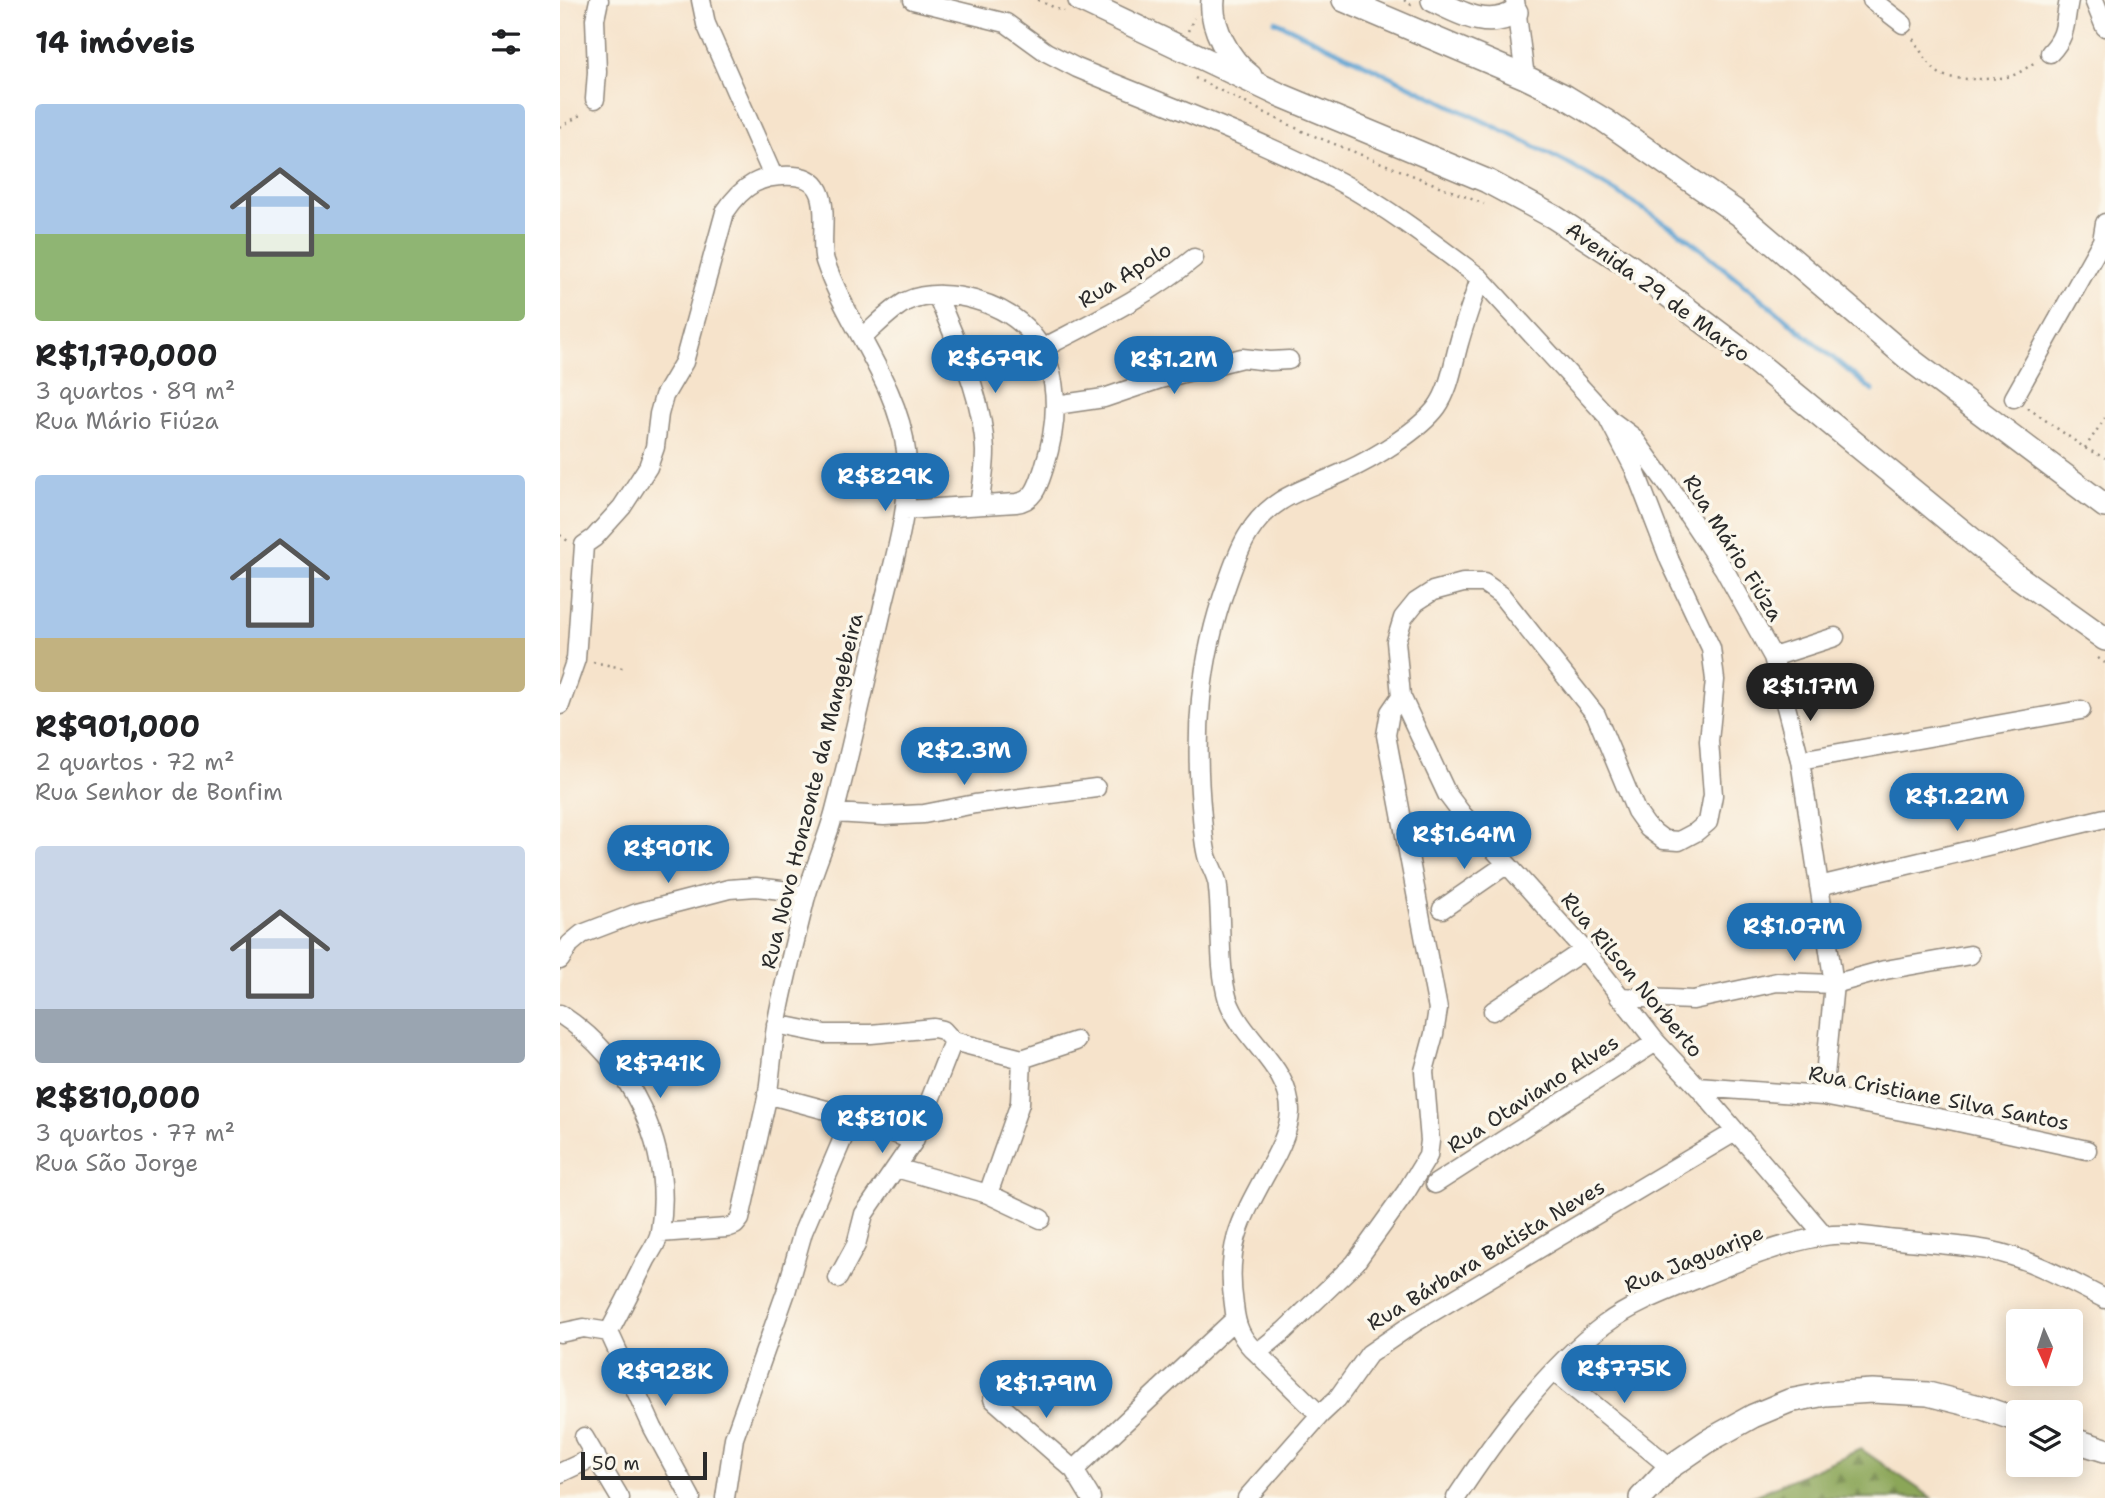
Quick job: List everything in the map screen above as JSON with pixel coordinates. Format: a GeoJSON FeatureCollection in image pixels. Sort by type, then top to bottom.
{"type":"FeatureCollection","features":[{"type":"Feature","properties":{"kind":"main road"},"geometry":{"type":"LineString","coordinates":[[1213,0],[1217,31],[1231,56],[1244,72],[1278,94]]}},
{"type":"Feature","properties":{"kind":"main road"},"geometry":{"type":"LineString","coordinates":[[1344,0],[1525,77],[1604,120],[1739,214],[1908,358],[2105,506]]}},
{"type":"Feature","properties":{"kind":"main road"},"geometry":{"type":"LineString","coordinates":[[1383,0],[1409,29]]}},
{"type":"Feature","properties":{"kind":"main road"},"geometry":{"type":"LineString","coordinates":[[1433,0],[1465,15],[1488,20],[1506,18],[1516,6]]}},
{"type":"Feature","properties":{"kind":"main road","name":"Avenida 29 de Março"},"geometry":{"type":"LineString","coordinates":[[1076,8],[1487,181],[1554,217],[1631,267],[1740,349],[2100,647]]}},
{"type":"Feature","properties":{"kind":"main road"},"geometry":{"type":"LineString","coordinates":[[1641,1498],[1670,1467],[1708,1441],[1753,1416],[1788,1401],[1825,1394],[1872,1391],[1928,1394],[2006,1416]]}},
{"type":"Feature","properties":{"kind":"main road"},"geometry":{"type":"LineString","coordinates":[[2083,1443],[2105,1450]]}},
{"type":"Feature","properties":{"kind":"street"},"geometry":{"type":"LineString","coordinates":[[595,99],[595,19],[599,0]]}},
{"type":"Feature","properties":{"kind":"street"},"geometry":{"type":"LineString","coordinates":[[560,705],[576,659],[584,545],[622,507],[648,467],[655,447],[664,396],[684,362],[725,212],[737,194],[750,184],[773,176],[706,23],[701,0]]}},
{"type":"Feature","properties":{"kind":"street"},"geometry":{"type":"LineString","coordinates":[[913,0],[1006,23],[1046,52],[1077,68],[1276,150],[1342,183],[1416,229],[1480,278],[1607,416],[1634,468],[1670,561],[1711,648],[1716,680],[1709,741],[1713,795],[1708,822],[1692,836],[1679,841],[1664,840],[1648,828],[1636,811],[1596,715],[1501,595],[1484,583],[1463,583],[1433,591],[1416,602],[1403,618],[1396,641],[1401,696],[1390,712],[1386,735],[1438,1009],[1424,1071],[1430,1141],[1427,1156],[1406,1192],[1355,1263],[1257,1353]]}},
{"type":"Feature","properties":{"kind":"street"},"geometry":{"type":"LineString","coordinates":[[1872,0],[1903,24]]}},
{"type":"Feature","properties":{"kind":"street"},"geometry":{"type":"LineString","coordinates":[[2094,0],[2105,27]]}},
{"type":"Feature","properties":{"kind":"street"},"geometry":{"type":"LineString","coordinates":[[2050,53],[2060,42],[2064,32],[2065,2]]}},
{"type":"Feature","properties":{"kind":"street"},"geometry":{"type":"LineString","coordinates":[[1516,6],[1525,77]]}},
{"type":"Feature","properties":{"kind":"street","name":"Rua Novo Honzonte da Mangebeira"},"geometry":{"type":"LineString","coordinates":[[660,1233],[727,1228],[736,1225],[740,1219],[767,1094],[776,1024],[806,897],[835,813],[905,510],[908,482],[898,413],[841,300],[824,257],[822,247],[825,222],[820,194],[812,183],[798,176],[773,176]]}},
{"type":"Feature","properties":{"kind":"street"},"geometry":{"type":"LineString","coordinates":[[2014,398],[2102,241],[2105,222]]}},
{"type":"Feature","properties":{"kind":"street","name":"Rua Apolo"},"geometry":{"type":"LineString","coordinates":[[1043,348],[1133,302],[1173,276],[1194,258]]}},
{"type":"Feature","properties":{"kind":"street"},"geometry":{"type":"LineString","coordinates":[[1320,1415],[1247,1344],[1236,1319],[1231,1286],[1233,1246],[1245,1213],[1278,1152],[1290,1111],[1280,1077],[1237,1020],[1228,1000],[1224,980],[1218,883],[1207,856],[1201,814],[1198,712],[1202,676],[1214,619],[1248,533],[1292,492],[1345,472],[1378,454],[1428,418],[1446,392],[1480,278]]}},
{"type":"Feature","properties":{"kind":"street"},"geometry":{"type":"LineString","coordinates":[[862,338],[904,302],[937,295],[969,298],[1013,315],[1028,328],[1043,348],[1052,374],[1056,405],[1054,431],[1036,490],[1023,502],[905,510]]}},
{"type":"Feature","properties":{"kind":"street"},"geometry":{"type":"LineString","coordinates":[[937,295],[972,383],[979,410],[985,467],[979,505]]}},
{"type":"Feature","properties":{"kind":"street"},"geometry":{"type":"LineString","coordinates":[[1056,405],[1104,398],[1160,379],[1242,358],[1289,360]]}},
{"type":"Feature","properties":{"kind":"street","name":"Rua Mário Fiúza"},"geometry":{"type":"LineString","coordinates":[[1607,416],[1633,437],[1670,488],[1724,569],[1773,657],[1800,760],[1835,984],[1823,1096]]}},
{"type":"Feature","properties":{"kind":"street"},"geometry":{"type":"LineString","coordinates":[[1773,657],[1835,638]]}},
{"type":"Feature","properties":{"kind":"street","name":"Rua Rilson Norberto"},"geometry":{"type":"LineString","coordinates":[[1401,696],[1447,794],[1478,833],[1584,950],[1656,1042],[1698,1087],[1825,1236]]}},
{"type":"Feature","properties":{"kind":"street"},"geometry":{"type":"LineString","coordinates":[[1800,760],[2081,710]]}},
{"type":"Feature","properties":{"kind":"street"},"geometry":{"type":"LineString","coordinates":[[835,813],[884,816],[924,814],[975,804],[1096,788]]}},
{"type":"Feature","properties":{"kind":"street"},"geometry":{"type":"LineString","coordinates":[[1819,886],[2105,818]]}},
{"type":"Feature","properties":{"kind":"street"},"geometry":{"type":"LineString","coordinates":[[1442,909],[1507,864]]}},
{"type":"Feature","properties":{"kind":"street"},"geometry":{"type":"LineString","coordinates":[[560,960],[570,944],[582,934],[637,913],[729,889],[768,888],[806,897]]}},
{"type":"Feature","properties":{"kind":"street"},"geometry":{"type":"LineString","coordinates":[[1493,1012],[1584,950]]}},
{"type":"Feature","properties":{"kind":"street"},"geometry":{"type":"LineString","coordinates":[[1619,997],[1693,1000],[1777,982],[1835,984],[1885,970],[1970,955]]}},
{"type":"Feature","properties":{"kind":"street"},"geometry":{"type":"LineString","coordinates":[[561,1016],[600,1048],[629,1085],[647,1116],[658,1149],[662,1187],[660,1233],[609,1332]]}},
{"type":"Feature","properties":{"kind":"street"},"geometry":{"type":"LineString","coordinates":[[776,1024],[825,1034],[871,1034],[934,1028],[943,1030],[953,1041],[1022,1059],[1076,1041]]}},
{"type":"Feature","properties":{"kind":"street"},"geometry":{"type":"LineString","coordinates":[[838,1278],[856,1245],[864,1214],[914,1141],[953,1041]]}},
{"type":"Feature","properties":{"kind":"street","name":"Rua Otaviano Alves"},"geometry":{"type":"LineString","coordinates":[[1435,1184],[1656,1042]]}},
{"type":"Feature","properties":{"kind":"street"},"geometry":{"type":"LineString","coordinates":[[988,1194],[1020,1102],[1022,1059]]}},
{"type":"Feature","properties":{"kind":"street","name":"Rua Cristiane Silva Santos"},"geometry":{"type":"LineString","coordinates":[[1698,1087],[1823,1096],[2087,1150]]}},
{"type":"Feature","properties":{"kind":"street"},"geometry":{"type":"LineString","coordinates":[[767,1094],[852,1117],[914,1141]]}},
{"type":"Feature","properties":{"kind":"street"},"geometry":{"type":"LineString","coordinates":[[725,1498],[734,1438],[786,1292],[803,1232],[852,1117]]}},
{"type":"Feature","properties":{"kind":"street","name":"Rua Bárbara Batista Neves"},"geometry":{"type":"LineString","coordinates":[[1247,1498],[1320,1415],[1338,1399],[1369,1354],[1414,1323],[1735,1132]]}},
{"type":"Feature","properties":{"kind":"street"},"geometry":{"type":"LineString","coordinates":[[896,1168],[988,1194],[1041,1219]]}},
{"type":"Feature","properties":{"kind":"street","name":"Rua Jaguaripe"},"geometry":{"type":"LineString","coordinates":[[1456,1498],[1485,1454],[1554,1372],[1605,1325],[1633,1307],[1744,1259],[1825,1236],[1852,1235],[1989,1250],[2028,1261],[2105,1300]]}},
{"type":"Feature","properties":{"kind":"street"},"geometry":{"type":"LineString","coordinates":[[1074,1470],[1236,1319]]}},
{"type":"Feature","properties":{"kind":"street"},"geometry":{"type":"LineString","coordinates":[[560,1333],[584,1328],[609,1332]]}},
{"type":"Feature","properties":{"kind":"street"},"geometry":{"type":"LineString","coordinates":[[609,1332],[653,1428],[691,1498]]}},
{"type":"Feature","properties":{"kind":"street"},"geometry":{"type":"LineString","coordinates":[[1554,1372],[1670,1467]]}},
{"type":"Feature","properties":{"kind":"street"},"geometry":{"type":"LineString","coordinates":[[993,1399],[1074,1470],[1091,1498]]}},
{"type":"Feature","properties":{"kind":"street"},"geometry":{"type":"LineString","coordinates":[[583,1437],[620,1498]]}},
{"type":"Feature","properties":{"kind":"street"},"geometry":{"type":"LineString","coordinates":[[560,1473],[596,1456]]}},
{"type":"Feature","properties":{"kind":"path"},"geometry":{"type":"LineString","coordinates":[[1038,0],[1076,8]]}},
{"type":"Feature","properties":{"kind":"path"},"geometry":{"type":"LineString","coordinates":[[1903,24],[1932,67],[1949,77],[1990,78],[2014,75],[2050,53]]}},
{"type":"Feature","properties":{"kind":"path"},"geometry":{"type":"LineString","coordinates":[[1185,73],[1302,131],[1489,206]]}},
{"type":"Feature","properties":{"kind":"path"},"geometry":{"type":"LineString","coordinates":[[560,127],[587,111],[595,99]]}},
{"type":"Feature","properties":{"kind":"path"},"geometry":{"type":"LineString","coordinates":[[2014,398],[2085,448],[2105,458]]}},
{"type":"Feature","properties":{"kind":"path"},"geometry":{"type":"LineString","coordinates":[[2085,448],[2105,418]]}},
{"type":"Feature","properties":{"kind":"path"},"geometry":{"type":"LineString","coordinates":[[2100,647],[2105,663]]}},
{"type":"Feature","properties":{"kind":"green space"},"geometry":{"type":"Polygon","coordinates":[[[1861,1449],[1932,1498],[1750,1498],[1751,1497],[1861,1449]]]}},
{"type":"Feature","properties":{"kind":"waterway"},"geometry":{"type":"LineString","coordinates":[[1275,21],[1514,136],[1618,193],[1685,236],[1873,391]]}}]}
